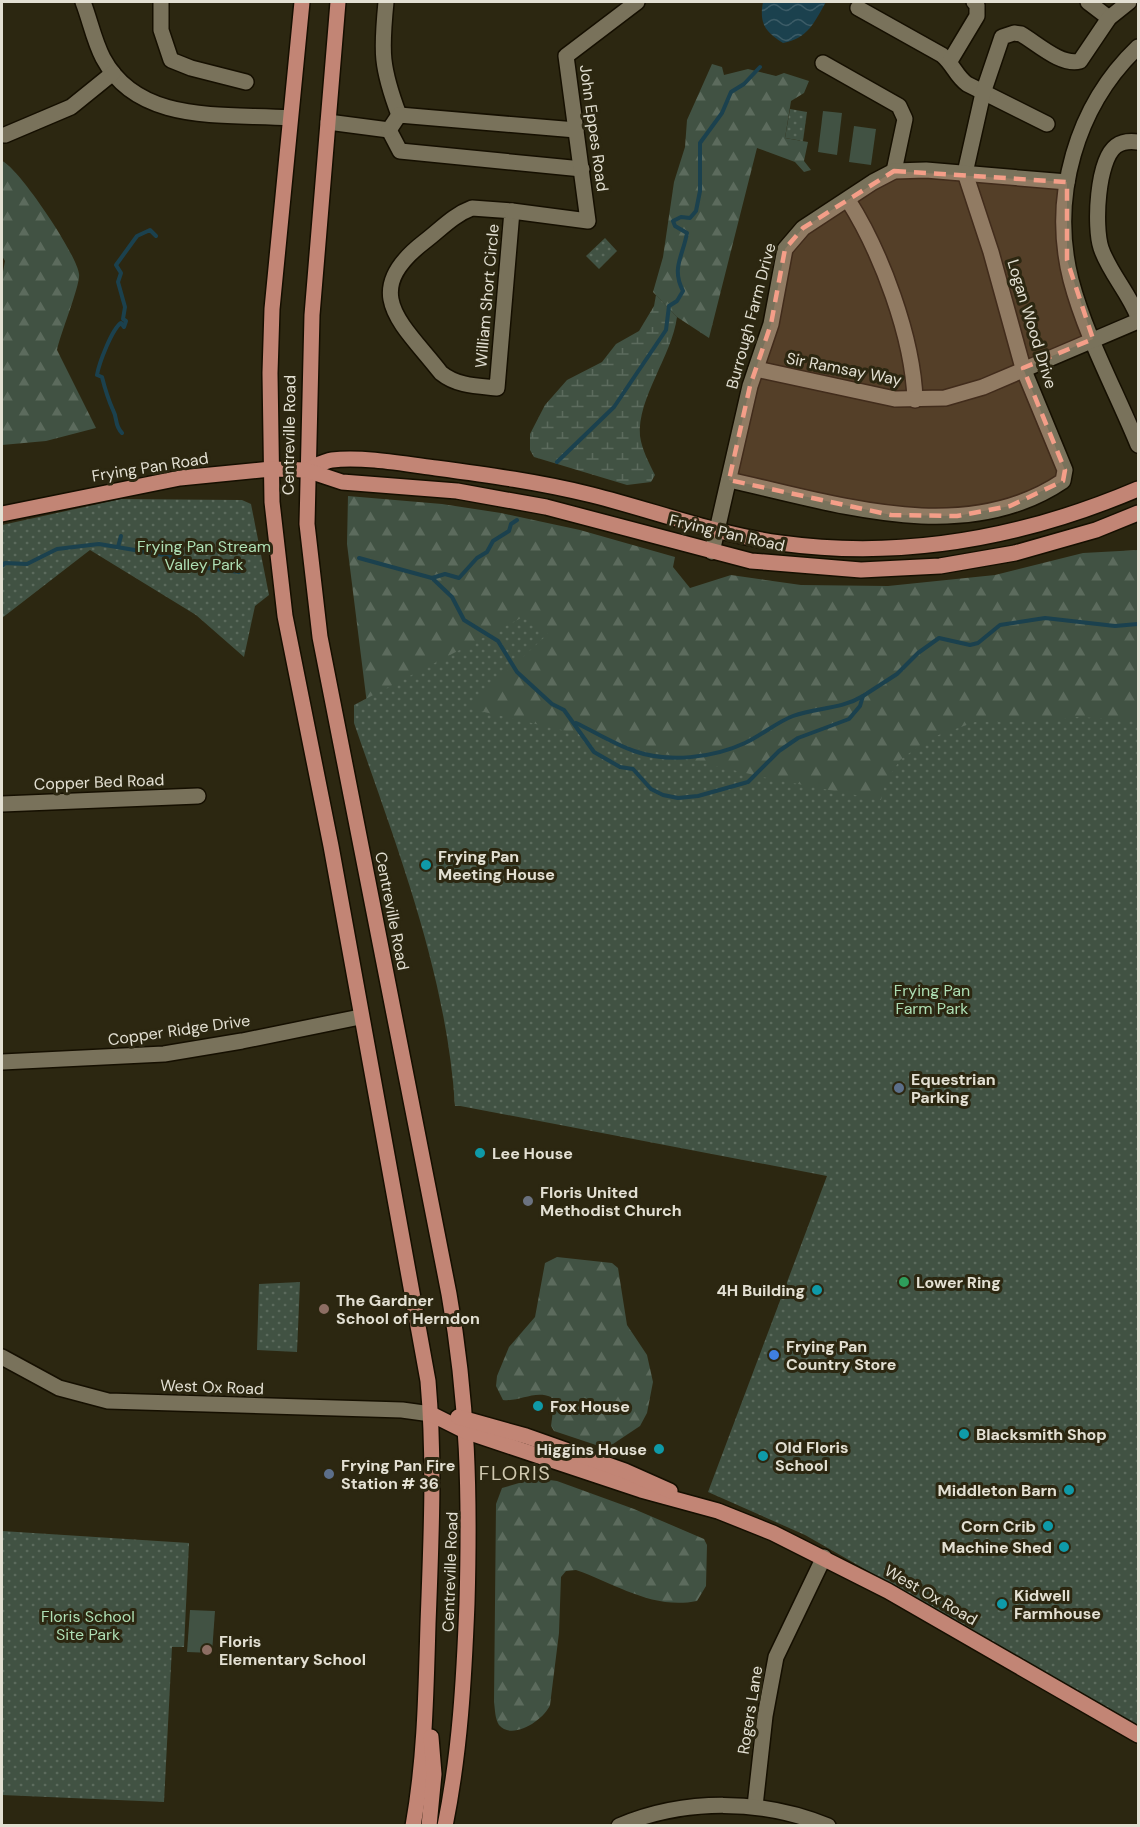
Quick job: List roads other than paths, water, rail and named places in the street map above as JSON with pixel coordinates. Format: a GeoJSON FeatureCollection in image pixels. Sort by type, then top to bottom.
{"type":"FeatureCollection","features":[{"type":"Feature","properties":{"kind":"main road","name":"Centreville Road"},"geometry":{"type":"LineString","coordinates":[[302,2],[272,309],[271,469],[285,615],[329,836],[360,1017],[419,1323],[431,1414],[432,1527],[426,1689],[422,1763],[413,1826]]}},
{"type":"Feature","properties":{"kind":"main road","name":"Centreville Road"},"geometry":{"type":"LineString","coordinates":[[338,2],[312,315],[306,470],[307,524],[320,637],[447,1284],[466,1425],[469,1522],[465,1656],[459,1736],[445,1826]]}},
{"type":"Feature","properties":{"kind":"main road","name":"Frying Pan Road"},"geometry":{"type":"LineString","coordinates":[[306,470],[331,460],[383,462],[525,481],[592,495],[717,531],[780,543],[826,548],[910,547],[958,542],[1026,528],[1082,512],[1138,489]]}},
{"type":"Feature","properties":{"kind":"main road","name":"Frying Pan Road"},"geometry":{"type":"LineString","coordinates":[[2,514],[140,484],[271,469],[306,470],[342,482],[457,491],[546,507],[751,561],[861,570],[940,567],[1044,546],[1138,513]]}},
{"type":"Feature","properties":{"kind":"main road","name":"West Ox Road"},"geometry":{"type":"LineString","coordinates":[[431,1414],[641,1490],[696,1504],[750,1523],[824,1557],[888,1591],[1138,1735]]}},
{"type":"Feature","properties":{"kind":"main road"},"geometry":{"type":"LineString","coordinates":[[426,1689],[434,1774],[429,1826]]}},
{"type":"Feature","properties":{"kind":"street"},"geometry":{"type":"LineString","coordinates":[[83,2],[102,57],[113,73],[145,98],[176,111],[290,118]]}},
{"type":"Feature","properties":{"kind":"street"},"geometry":{"type":"LineString","coordinates":[[161,2],[161,30],[171,60],[191,68],[246,82]]}},
{"type":"Feature","properties":{"kind":"street"},"geometry":{"type":"LineString","coordinates":[[386,2],[382,59],[386,82],[399,115]]}},
{"type":"Feature","properties":{"kind":"street","name":"John Eppes Road"},"geometry":{"type":"LineString","coordinates":[[588,221],[566,56],[637,2]]}},
{"type":"Feature","properties":{"kind":"street"},"geometry":{"type":"LineString","coordinates":[[950,62],[977,16],[977,5],[974,2]]}},
{"type":"Feature","properties":{"kind":"street"},"geometry":{"type":"LineString","coordinates":[[1088,2],[1109,18]]}},
{"type":"Feature","properties":{"kind":"street"},"geometry":{"type":"LineString","coordinates":[[965,173],[982,93],[999,44],[1006,34],[1021,34],[1072,63],[1084,58],[1109,18],[1129,2]]}},
{"type":"Feature","properties":{"kind":"street"},"geometry":{"type":"LineString","coordinates":[[858,8],[950,62],[957,76],[982,93],[1047,124]]}},
{"type":"Feature","properties":{"kind":"street"},"geometry":{"type":"LineString","coordinates":[[1138,47],[1108,81],[1087,117],[1072,157],[1064,218],[1067,260],[1077,299],[1138,445]]}},
{"type":"Feature","properties":{"kind":"street"},"geometry":{"type":"LineString","coordinates":[[823,63],[899,106],[903,112],[905,119],[894,171],[965,173],[1067,182]]}},
{"type":"Feature","properties":{"kind":"street"},"geometry":{"type":"LineString","coordinates":[[5,135],[71,107],[113,73]]}},
{"type":"Feature","properties":{"kind":"street"},"geometry":{"type":"LineString","coordinates":[[389,130],[399,115]]}},
{"type":"Feature","properties":{"kind":"street"},"geometry":{"type":"LineString","coordinates":[[399,115],[576,130]]}},
{"type":"Feature","properties":{"kind":"street"},"geometry":{"type":"LineString","coordinates":[[327,122],[389,130]]}},
{"type":"Feature","properties":{"kind":"street"},"geometry":{"type":"LineString","coordinates":[[389,130],[400,151],[582,169]]}},
{"type":"Feature","properties":{"kind":"street"},"geometry":{"type":"LineString","coordinates":[[1138,142],[1124,142],[1111,152],[1102,174],[1098,204],[1101,249],[1138,319]]}},
{"type":"Feature","properties":{"kind":"street","name":"Burrough Farm Drive"},"geometry":{"type":"LineString","coordinates":[[712,552],[750,386],[771,324],[785,249],[803,228],[873,182],[894,171]]}},
{"type":"Feature","properties":{"kind":"street","name":"Logan Wood Drive"},"geometry":{"type":"LineString","coordinates":[[729,480],[903,516],[979,514],[1010,506],[1063,482],[1065,470],[1023,368],[991,252],[965,173]]}},
{"type":"Feature","properties":{"kind":"street"},"geometry":{"type":"LineString","coordinates":[[848,200],[867,230],[893,298],[912,367],[915,400]]}},
{"type":"Feature","properties":{"kind":"street","name":"William Short Circle"},"geometry":{"type":"LineString","coordinates":[[512,211],[497,388],[462,384],[450,380],[441,372],[394,312],[389,291],[391,279],[404,257],[457,214],[472,208],[512,211],[588,221]]}},
{"type":"Feature","properties":{"kind":"street","name":"Sir Ramsay Way"},"geometry":{"type":"LineString","coordinates":[[756,369],[895,399],[945,398],[983,387],[1138,319]]}},
{"type":"Feature","properties":{"kind":"street","name":"Copper Bed Road"},"geometry":{"type":"LineString","coordinates":[[2,804],[198,796]]}},
{"type":"Feature","properties":{"kind":"street","name":"Copper Ridge Drive"},"geometry":{"type":"LineString","coordinates":[[2,1062],[164,1054],[360,1017]]}},
{"type":"Feature","properties":{"kind":"street","name":"West Ox Road"},"geometry":{"type":"LineString","coordinates":[[2,1357],[59,1388],[108,1401],[402,1410],[431,1414]]}},
{"type":"Feature","properties":{"kind":"street","name":"Rogers Lane"},"geometry":{"type":"LineString","coordinates":[[755,1806],[765,1716],[776,1658],[824,1557]]}},
{"type":"Feature","properties":{"kind":"street"},"geometry":{"type":"LineString","coordinates":[[619,1826],[653,1814],[686,1808],[755,1806],[795,1815],[828,1826]]}},
{"type":"Feature","properties":{"kind":"water"},"geometry":{"type":"Polygon","coordinates":[[[763,2],[826,2],[805,33],[799,38],[783,43],[765,26],[762,16],[763,2]]]}},
{"type":"Feature","properties":{"kind":"waterway"},"geometry":{"type":"LineString","coordinates":[[557,462],[614,407],[666,330],[669,306],[677,301],[683,291],[678,269],[687,233],[675,226],[673,221],[681,217],[690,218],[696,211],[700,191],[700,143],[722,113],[731,92],[744,84],[760,67]]}},
{"type":"Feature","properties":{"kind":"waterway"},"geometry":{"type":"LineString","coordinates":[[122,433],[102,377],[97,375],[110,339],[117,326],[121,323],[124,327],[126,321],[123,319],[125,307],[118,282],[121,273],[116,265],[137,236],[150,230],[156,236]]}},
{"type":"Feature","properties":{"kind":"waterway"},"geometry":{"type":"LineString","coordinates":[[432,578],[445,574],[459,578],[477,558],[487,552],[493,541],[509,531],[511,524],[517,520]]}},
{"type":"Feature","properties":{"kind":"waterway"},"geometry":{"type":"LineString","coordinates":[[118,547],[121,536]]}},
{"type":"Feature","properties":{"kind":"waterway"},"geometry":{"type":"LineString","coordinates":[[2,566],[5,563],[27,564],[57,549],[99,544],[182,558],[208,568],[239,572]]}},
{"type":"Feature","properties":{"kind":"waterway"},"geometry":{"type":"LineString","coordinates":[[359,558],[432,578],[452,597],[464,620],[498,641],[517,672],[552,704],[564,710],[594,752],[620,767],[633,769],[651,789],[663,795],[678,798],[698,796],[748,782],[779,751],[798,738],[849,719],[860,706],[863,696],[897,674],[918,653],[939,638],[970,645],[978,643],[1000,625],[1045,618],[1115,626],[1138,624]]}},
{"type":"Feature","properties":{"kind":"waterway"},"geometry":{"type":"LineString","coordinates":[[576,723],[647,755],[690,757],[732,748],[793,716],[846,704],[863,696]]}},
{"type":"Feature","properties":{"kind":"place","name":"Frying Pan Meeting House"},"geometry":{"type":"Point","coordinates":[426,865]}},
{"type":"Feature","properties":{"kind":"place","name":"Equestrian Parking"},"geometry":{"type":"Point","coordinates":[899,1088]}},
{"type":"Feature","properties":{"kind":"place","name":"Lee House"},"geometry":{"type":"Point","coordinates":[480,1153]}},
{"type":"Feature","properties":{"kind":"place","name":"Floris United Methodist Church"},"geometry":{"type":"Point","coordinates":[528,1201]}},
{"type":"Feature","properties":{"kind":"place","name":"Lower Ring"},"geometry":{"type":"Point","coordinates":[904,1282]}},
{"type":"Feature","properties":{"kind":"place","name":"4H Building"},"geometry":{"type":"Point","coordinates":[817,1290]}},
{"type":"Feature","properties":{"kind":"place","name":"The Gardner School of Herndon"},"geometry":{"type":"Point","coordinates":[324,1309]}},
{"type":"Feature","properties":{"kind":"place","name":"Frying Pan Country Store"},"geometry":{"type":"Point","coordinates":[774,1355]}},
{"type":"Feature","properties":{"kind":"place","name":"Fox House"},"geometry":{"type":"Point","coordinates":[538,1406]}},
{"type":"Feature","properties":{"kind":"place","name":"Blacksmith Shop"},"geometry":{"type":"Point","coordinates":[964,1434]}},
{"type":"Feature","properties":{"kind":"place","name":"Higgins House"},"geometry":{"type":"Point","coordinates":[659,1449]}},
{"type":"Feature","properties":{"kind":"place","name":"Old Floris School"},"geometry":{"type":"Point","coordinates":[763,1456]}},
{"type":"Feature","properties":{"kind":"place","name":"Frying Pan Fire Station # 36"},"geometry":{"type":"Point","coordinates":[329,1474]}},
{"type":"Feature","properties":{"kind":"place","name":"Middleton Barn"},"geometry":{"type":"Point","coordinates":[1069,1490]}},
{"type":"Feature","properties":{"kind":"place","name":"Corn Crib"},"geometry":{"type":"Point","coordinates":[1048,1526]}},
{"type":"Feature","properties":{"kind":"place","name":"Machine Shed"},"geometry":{"type":"Point","coordinates":[1064,1547]}},
{"type":"Feature","properties":{"kind":"place","name":"Kidwell Farmhouse"},"geometry":{"type":"Point","coordinates":[1002,1604]}},
{"type":"Feature","properties":{"kind":"place","name":"Floris Elementary School"},"geometry":{"type":"Point","coordinates":[207,1650]}},
{"type":"Feature","properties":{"kind":"district","name":"FLORIS"},"geometry":{"type":"Point","coordinates":[515,1473]}},
{"type":"Feature","properties":{"kind":"park label","name":"Frying Pan Stream Valley Park"},"geometry":{"type":"Point","coordinates":[204,555]}},
{"type":"Feature","properties":{"kind":"park label","name":"Frying Pan Farm Park"},"geometry":{"type":"Point","coordinates":[932,999]}},
{"type":"Feature","properties":{"kind":"park label","name":"Floris School Site Park"},"geometry":{"type":"Point","coordinates":[88,1625]}}]}
